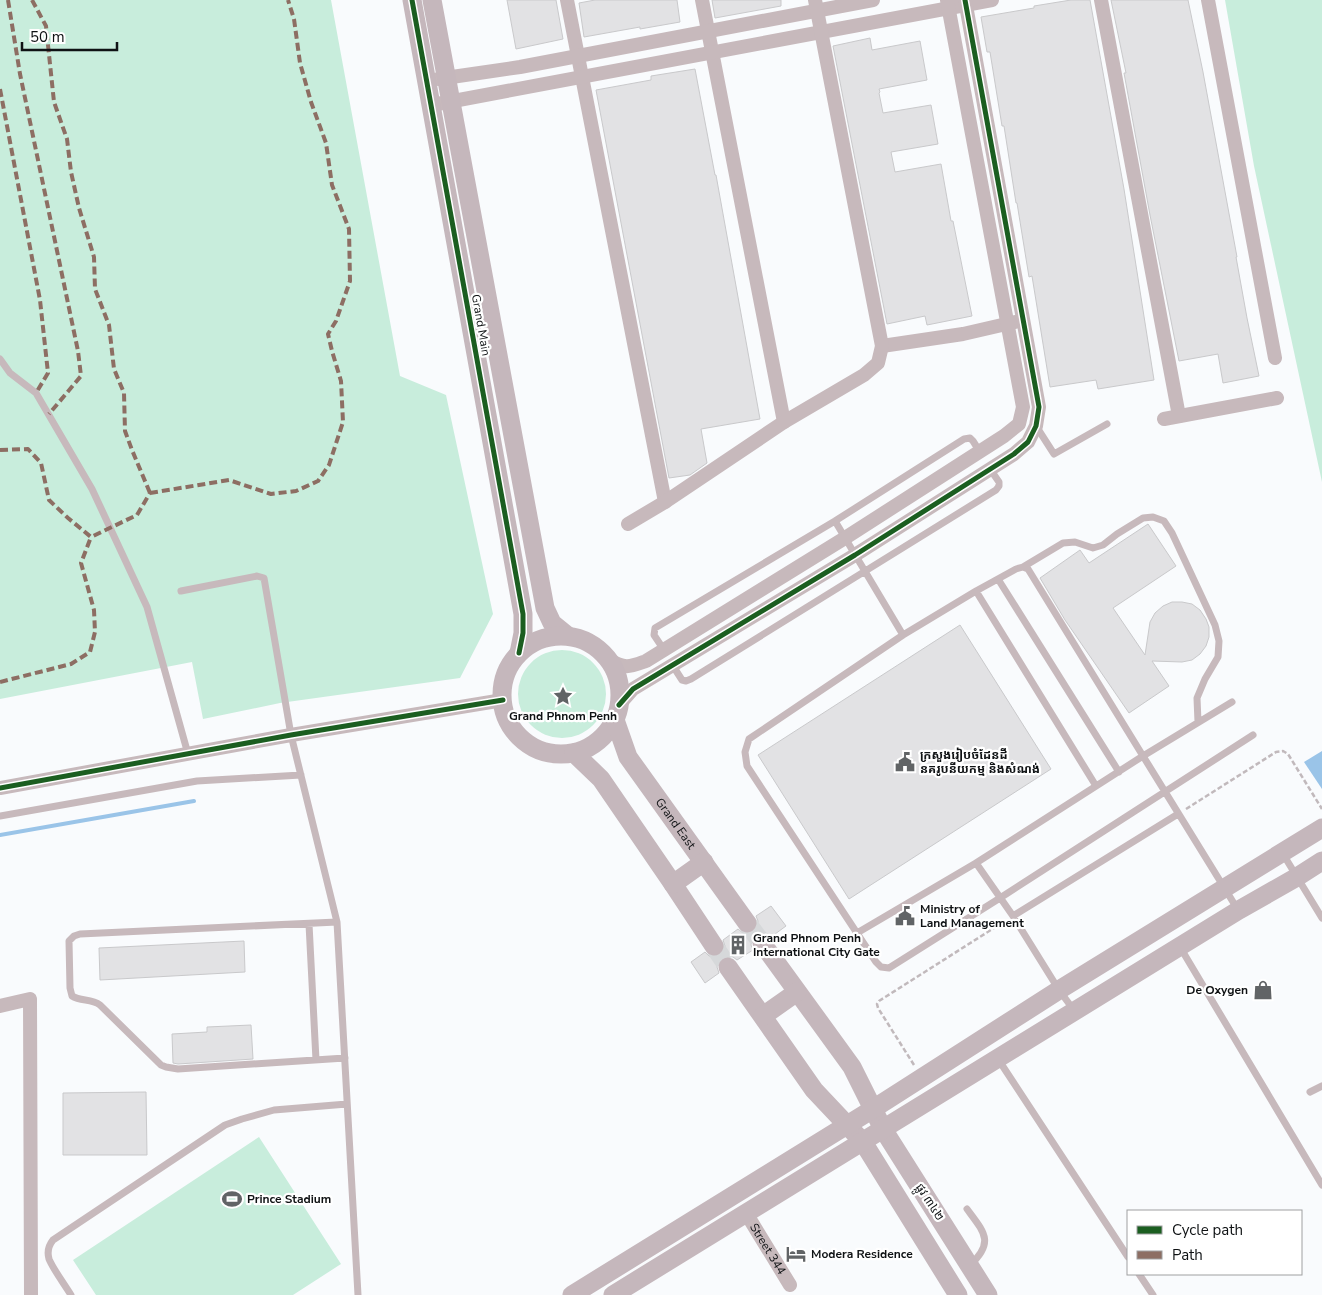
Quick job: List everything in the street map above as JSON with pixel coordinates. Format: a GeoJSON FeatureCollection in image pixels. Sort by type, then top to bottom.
{"type":"FeatureCollection","features":[{"type":"Feature","properties":{"kind":"street","name":"Grand Main"},"geometry":{"type":"LineString","coordinates":[[412,0],[523,614],[523,633],[519,653]]}},
{"type":"Feature","properties":{"kind":"street","name":"Grand Main"},"geometry":{"type":"LineString","coordinates":[[432,0],[544,608],[552,623],[568,636]]}},
{"type":"Feature","properties":{"kind":"street"},"geometry":{"type":"LineString","coordinates":[[567,0],[665,502]]}},
{"type":"Feature","properties":{"kind":"street"},"geometry":{"type":"LineString","coordinates":[[702,0],[784,422]]}},
{"type":"Feature","properties":{"kind":"street"},"geometry":{"type":"LineString","coordinates":[[427,81],[520,67],[708,31],[816,5],[872,0]]}},
{"type":"Feature","properties":{"kind":"street"},"geometry":{"type":"LineString","coordinates":[[432,105],[820,32],[948,4],[992,0]]}},
{"type":"Feature","properties":{"kind":"street"},"geometry":{"type":"LineString","coordinates":[[1101,0],[1179,416]]}},
{"type":"Feature","properties":{"kind":"street"},"geometry":{"type":"LineString","coordinates":[[1208,0],[1275,358]]}},
{"type":"Feature","properties":{"kind":"street"},"geometry":{"type":"LineString","coordinates":[[617,712],[620,686],[615,670],[604,654],[588,642],[568,636],[548,637],[532,643],[519,653],[509,667],[504,683],[503,700],[508,720],[516,732],[528,743],[543,751],[560,754],[574,753],[592,746],[605,734],[633,689],[855,555],[1014,454],[1028,442],[1036,426],[1039,407],[965,2]]}},
{"type":"Feature","properties":{"kind":"street"},"geometry":{"type":"LineString","coordinates":[[609,660],[623,667],[634,666],[646,661],[845,538],[980,452],[1019,424],[1023,407],[948,4]]}},
{"type":"Feature","properties":{"kind":"street"},"geometry":{"type":"LineString","coordinates":[[628,524],[665,502],[784,422],[864,375],[878,363],[882,346],[816,5]]}},
{"type":"Feature","properties":{"kind":"street"},"geometry":{"type":"LineString","coordinates":[[882,346],[962,334],[1024,321]]}},
{"type":"Feature","properties":{"kind":"street"},"geometry":{"type":"LineString","coordinates":[[1164,419],[1277,398]]}},
{"type":"Feature","properties":{"kind":"street"},"geometry":{"type":"LineString","coordinates":[[1021,419],[1036,426]]}},
{"type":"Feature","properties":{"kind":"street"},"geometry":{"type":"LineString","coordinates":[[980,452],[990,469]]}},
{"type":"Feature","properties":{"kind":"street"},"geometry":{"type":"LineString","coordinates":[[0,788],[291,735],[503,700]]}},
{"type":"Feature","properties":{"kind":"street","name":"Grand East"},"geometry":{"type":"LineString","coordinates":[[617,712],[628,757],[747,923]]}},
{"type":"Feature","properties":{"kind":"street"},"geometry":{"type":"LineString","coordinates":[[574,753],[601,778],[714,946]]}},
{"type":"Feature","properties":{"kind":"street"},"geometry":{"type":"LineString","coordinates":[[572,1295],[1322,828]]}},
{"type":"Feature","properties":{"kind":"street"},"geometry":{"type":"LineString","coordinates":[[621,1293],[746,1213],[1238,910],[1322,861]]}},
{"type":"Feature","properties":{"kind":"street"},"geometry":{"type":"LineString","coordinates":[[673,884],[704,862]]}},
{"type":"Feature","properties":{"kind":"street"},"geometry":{"type":"LineString","coordinates":[[762,943],[852,1067],[873,1108]]}},
{"type":"Feature","properties":{"kind":"street"},"geometry":{"type":"LineString","coordinates":[[728,967],[814,1090],[846,1125]]}},
{"type":"Feature","properties":{"kind":"street"},"geometry":{"type":"LineString","coordinates":[[763,1016],[798,992]]}},
{"type":"Feature","properties":{"kind":"street"},"geometry":{"type":"LineString","coordinates":[[0,1006],[30,999],[32,1295]]}},
{"type":"Feature","properties":{"kind":"street","name":"ផ្លូវ ៣៤២"},"geometry":{"type":"LineString","coordinates":[[873,1108],[883,1129],[988,1295]]}},
{"type":"Feature","properties":{"kind":"street","name":"ផ្លូវ ៣៤២"},"geometry":{"type":"LineString","coordinates":[[846,1125],[863,1142],[958,1295]]}},
{"type":"Feature","properties":{"kind":"street","name":"Street 344"},"geometry":{"type":"LineString","coordinates":[[746,1213],[790,1286]]}},
{"type":"Feature","properties":{"kind":"lane"},"geometry":{"type":"LineString","coordinates":[[0,360],[10,372],[36,393],[92,489],[146,607],[188,754]]}},
{"type":"Feature","properties":{"kind":"lane"},"geometry":{"type":"LineString","coordinates":[[0,367],[10,372]]}},
{"type":"Feature","properties":{"kind":"lane"},"geometry":{"type":"LineString","coordinates":[[1036,426],[1054,454],[1107,424]]}},
{"type":"Feature","properties":{"kind":"lane"},"geometry":{"type":"LineString","coordinates":[[664,650],[654,636],[656,628],[835,521],[964,439],[970,438],[980,452]]}},
{"type":"Feature","properties":{"kind":"lane"},"geometry":{"type":"LineString","coordinates":[[673,666],[682,680],[690,679],[996,490],[999,482],[990,469]]}},
{"type":"Feature","properties":{"kind":"lane"},"geometry":{"type":"LineString","coordinates":[[1198,722],[1197,698],[1205,679],[1218,657],[1219,641],[1215,624],[1172,532],[1164,520],[1153,517],[1143,518],[1103,545],[1093,548],[1075,542],[1063,543],[1023,567],[1016,568],[903,635],[749,740],[745,752],[746,766],[876,962],[881,967],[889,968],[1253,735]]}},
{"type":"Feature","properties":{"kind":"lane"},"geometry":{"type":"LineString","coordinates":[[835,521],[903,635]]}},
{"type":"Feature","properties":{"kind":"lane"},"geometry":{"type":"LineString","coordinates":[[1023,567],[1028,569],[1238,910]]}},
{"type":"Feature","properties":{"kind":"lane"},"geometry":{"type":"LineString","coordinates":[[181,591],[257,576],[264,578],[291,735],[337,922],[358,1295]]}},
{"type":"Feature","properties":{"kind":"lane"},"geometry":{"type":"LineString","coordinates":[[998,579],[1118,772]]}},
{"type":"Feature","properties":{"kind":"lane"},"geometry":{"type":"LineString","coordinates":[[976,591],[1096,786]]}},
{"type":"Feature","properties":{"kind":"lane"},"geometry":{"type":"LineString","coordinates":[[857,933],[976,863],[1143,756],[1232,702]]}},
{"type":"Feature","properties":{"kind":"lane"},"geometry":{"type":"LineString","coordinates":[[0,816],[197,781],[301,775]]}},
{"type":"Feature","properties":{"kind":"lane"},"geometry":{"type":"LineString","coordinates":[[1013,916],[1178,814]]}},
{"type":"Feature","properties":{"kind":"lane"},"geometry":{"type":"LineString","coordinates":[[1281,852],[1322,918]]}},
{"type":"Feature","properties":{"kind":"lane"},"geometry":{"type":"LineString","coordinates":[[976,863],[1075,1012]]}},
{"type":"Feature","properties":{"kind":"lane"},"geometry":{"type":"LineString","coordinates":[[337,922],[80,934],[74,936],[69,941],[70,988],[72,996],[78,1000],[94,1000],[100,1004],[161,1065],[166,1067],[178,1069],[345,1058]]}},
{"type":"Feature","properties":{"kind":"lane"},"geometry":{"type":"LineString","coordinates":[[309,924],[316,1060]]}},
{"type":"Feature","properties":{"kind":"lane"},"geometry":{"type":"LineString","coordinates":[[1180,947],[1322,1185]]}},
{"type":"Feature","properties":{"kind":"lane"},"geometry":{"type":"LineString","coordinates":[[998,1059],[1127,1255]]}},
{"type":"Feature","properties":{"kind":"lane"},"geometry":{"type":"LineString","coordinates":[[1310,1092],[1322,1086]]}},
{"type":"Feature","properties":{"kind":"lane"},"geometry":{"type":"LineString","coordinates":[[71,1295],[49,1258],[48,1250],[53,1240],[224,1125],[274,1110],[347,1104]]}},
{"type":"Feature","properties":{"kind":"lane"},"geometry":{"type":"LineString","coordinates":[[1313,1169],[1322,1166]]}},
{"type":"Feature","properties":{"kind":"lane"},"geometry":{"type":"LineString","coordinates":[[966,1209],[984,1234],[985,1246],[970,1265]]}},
{"type":"Feature","properties":{"kind":"lane"},"geometry":{"type":"LineString","coordinates":[[1140,1275],[1153,1295]]}},
{"type":"Feature","properties":{"kind":"path"},"geometry":{"type":"LineString","coordinates":[[1178,814],[1276,752],[1282,751],[1288,754],[1322,810]]}},
{"type":"Feature","properties":{"kind":"path"},"geometry":{"type":"LineString","coordinates":[[922,1077],[877,1004],[1013,916]]}},
{"type":"Feature","properties":{"kind":"green space"},"geometry":{"type":"Polygon","coordinates":[[[0,0],[331,0],[400,376],[446,395],[493,614],[460,678],[280,703],[203,719],[192,662],[0,699],[0,0]]]}},
{"type":"Feature","properties":{"kind":"green space"},"geometry":{"type":"Polygon","coordinates":[[[1225,0],[1322,0],[1322,482],[1254,166],[1225,0]]]}},
{"type":"Feature","properties":{"kind":"green space"},"geometry":{"type":"Polygon","coordinates":[[[562,650],[579,653],[593,663],[603,677],[606,694],[603,711],[593,725],[579,735],[562,738],[545,735],[531,725],[521,711],[518,694],[521,677],[531,663],[545,653],[562,650]]]}},
{"type":"Feature","properties":{"kind":"green space","name":"Prince Stadium"},"geometry":{"type":"Polygon","coordinates":[[[259,1137],[341,1264],[293,1295],[96,1295],[73,1260],[259,1137]]]}},
{"type":"Feature","properties":{"kind":"water"},"geometry":{"type":"Polygon","coordinates":[[[1322,751],[1322,789],[1304,762],[1322,751]]]}},
{"type":"Feature","properties":{"kind":"building"},"geometry":{"type":"Polygon","coordinates":[[[507,0],[556,0],[563,39],[516,49],[507,0]]]}},
{"type":"Feature","properties":{"kind":"building"},"geometry":{"type":"Polygon","coordinates":[[[595,0],[677,0],[680,22],[584,37],[579,3],[595,0]]]}},
{"type":"Feature","properties":{"kind":"building"},"geometry":{"type":"Polygon","coordinates":[[[712,0],[781,0],[781,6],[715,18],[712,0]]]}},
{"type":"Feature","properties":{"kind":"building"},"geometry":{"type":"Polygon","coordinates":[[[1071,0],[1090,0],[1124,189],[1154,380],[1098,389],[1096,380],[1050,387],[1032,276],[1029,277],[1004,126],[1002,126],[990,52],[987,52],[981,17],[1071,0]]]}},
{"type":"Feature","properties":{"kind":"building"},"geometry":{"type":"Polygon","coordinates":[[[1111,0],[1188,0],[1259,376],[1223,383],[1218,354],[1179,361],[1111,0]]]}},
{"type":"Feature","properties":{"kind":"building"},"geometry":{"type":"Polygon","coordinates":[[[870,38],[872,50],[920,41],[927,80],[879,89],[879,93],[883,113],[931,105],[938,144],[891,152],[895,172],[941,164],[951,221],[953,221],[972,316],[927,325],[925,316],[887,324],[833,46],[870,38]]]}},
{"type":"Feature","properties":{"kind":"building"},"geometry":{"type":"Polygon","coordinates":[[[695,69],[760,419],[701,429],[707,463],[690,475],[669,478],[596,90],[651,80],[651,76],[695,69]]]}},
{"type":"Feature","properties":{"kind":"building"},"geometry":{"type":"Polygon","coordinates":[[[1148,524],[1176,566],[1113,608],[1145,655],[1150,622],[1155,613],[1163,606],[1172,602],[1192,604],[1200,610],[1209,627],[1209,637],[1206,646],[1192,660],[1182,662],[1152,661],[1169,686],[1129,713],[1065,620],[1040,578],[1080,550],[1089,563],[1148,524]]]}},
{"type":"Feature","properties":{"kind":"building","name":"ក្រសួងរៀបចំដែនដី នគរូបនីយកម្ម និងសំណង់"},"geometry":{"type":"Polygon","coordinates":[[[960,625],[1051,769],[849,899],[758,755],[960,625]]]}},
{"type":"Feature","properties":{"kind":"building","name":"Grand Phnom Penh International City Gate"},"geometry":{"type":"Polygon","coordinates":[[[771,906],[786,926],[771,937],[766,933],[760,932],[756,934],[752,939],[751,945],[753,950],[737,960],[728,956],[721,958],[717,967],[719,973],[705,983],[691,962],[705,952],[709,956],[714,957],[721,955],[725,946],[723,940],[738,929],[743,933],[749,934],[753,932],[757,927],[758,921],[756,916],[771,906]]]}},
{"type":"Feature","properties":{"kind":"building"},"geometry":{"type":"Polygon","coordinates":[[[244,941],[245,972],[100,980],[99,948],[244,941]]]}},
{"type":"Feature","properties":{"kind":"building"},"geometry":{"type":"Polygon","coordinates":[[[251,1025],[253,1059],[173,1063],[172,1034],[207,1032],[207,1027],[251,1025]]]}},
{"type":"Feature","properties":{"kind":"building"},"geometry":{"type":"Polygon","coordinates":[[[146,1092],[147,1155],[63,1155],[63,1093],[146,1092]]]}},
{"type":"Feature","properties":{"kind":"waterway"},"geometry":{"type":"LineString","coordinates":[[0,835],[194,801]]}},
{"type":"Feature","properties":{"kind":"tunnel"},"geometry":{"type":"LineString","coordinates":[[747,923],[762,943]]}},
{"type":"Feature","properties":{"kind":"tunnel"},"geometry":{"type":"LineString","coordinates":[[714,946],[728,967]]}},
{"type":"Feature","properties":{"kind":"marked path"},"geometry":{"type":"LineString","coordinates":[[8,0],[20,74],[78,351],[81,376],[49,414]]}},
{"type":"Feature","properties":{"kind":"marked path"},"geometry":{"type":"LineString","coordinates":[[32,0],[46,26],[54,102],[67,139],[71,172],[79,208],[94,257],[95,289],[109,325],[114,369],[124,393],[125,431],[150,493]]}},
{"type":"Feature","properties":{"kind":"marked path"},"geometry":{"type":"LineString","coordinates":[[150,493],[229,480],[271,494],[296,491],[318,481],[329,465],[343,422],[341,381],[328,334],[336,321],[350,281],[349,229],[332,185],[326,143],[311,102],[300,63],[294,19],[288,0]]}},
{"type":"Feature","properties":{"kind":"marked path"},"geometry":{"type":"LineString","coordinates":[[0,89],[40,300],[48,373],[36,393]]}},
{"type":"Feature","properties":{"kind":"marked path"},"geometry":{"type":"LineString","coordinates":[[0,450],[28,449],[41,463],[49,500],[91,537],[137,515],[150,493]]}},
{"type":"Feature","properties":{"kind":"marked path"},"geometry":{"type":"LineString","coordinates":[[0,682],[71,664],[90,652],[95,632],[94,610],[81,563],[91,537]]}},
{"type":"Feature","properties":{"kind":"cycle path"},"geometry":{"type":"LineString","coordinates":[[412,0],[523,614],[523,633],[519,653]]}},
{"type":"Feature","properties":{"kind":"cycle path"},"geometry":{"type":"LineString","coordinates":[[619,705],[633,689],[855,555],[1014,454],[1028,442],[1036,426],[1039,407],[965,0]]}},
{"type":"Feature","properties":{"kind":"cycle path"},"geometry":{"type":"LineString","coordinates":[[0,788],[291,735],[503,700]]}},
{"type":"Feature","properties":{"kind":"place","name":"Grand Phnom Penh"},"geometry":{"type":"Point","coordinates":[563,696]}},
{"type":"Feature","properties":{"kind":"place","name":"ក្រសួងរៀបចំដែនដី នគរូបនីយកម្ម និងសំណង់"},"geometry":{"type":"Point","coordinates":[905,762]}},
{"type":"Feature","properties":{"kind":"place","name":"Ministry of Land Management"},"geometry":{"type":"Point","coordinates":[905,916]}},
{"type":"Feature","properties":{"kind":"place","name":"Grand Phnom Penh International City Gate"},"geometry":{"type":"Point","coordinates":[738,945]}},
{"type":"Feature","properties":{"kind":"place","name":"De Oxygen"},"geometry":{"type":"Point","coordinates":[1263,990]}},
{"type":"Feature","properties":{"kind":"place","name":"Prince Stadium"},"geometry":{"type":"Point","coordinates":[232,1199]}},
{"type":"Feature","properties":{"kind":"place","name":"Modera Residence"},"geometry":{"type":"Point","coordinates":[796,1254]}}]}
